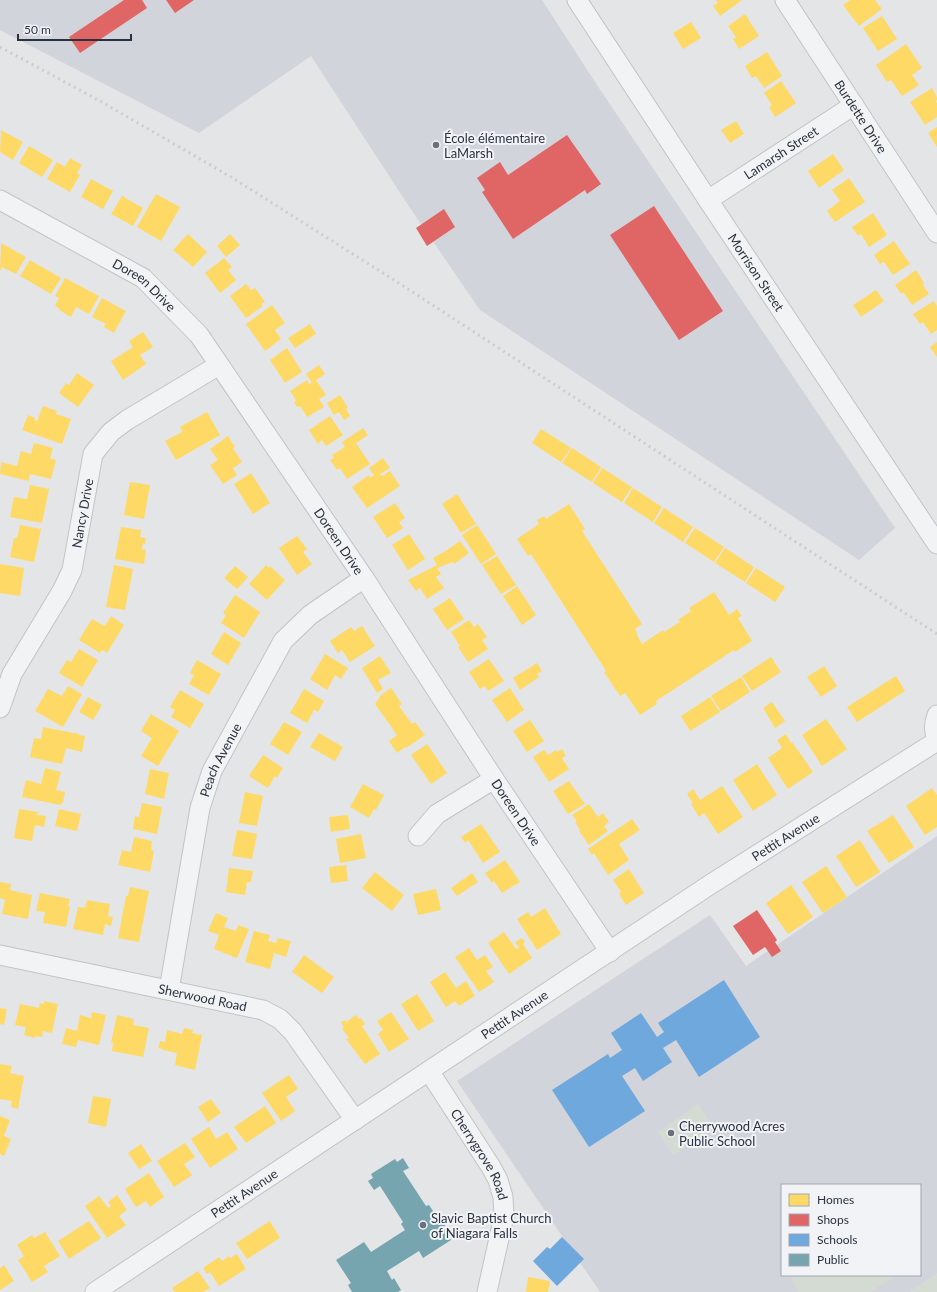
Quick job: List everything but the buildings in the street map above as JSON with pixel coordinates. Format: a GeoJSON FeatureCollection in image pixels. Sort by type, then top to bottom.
{"type":"FeatureCollection","features":[{"type":"Feature","properties":{"kind":"street","name":"Morrison Street"},"geometry":{"type":"LineString","coordinates":[[577,0],[937,544]]}},
{"type":"Feature","properties":{"kind":"street","name":"Burdette Drive"},"geometry":{"type":"LineString","coordinates":[[785,0],[937,233]]}},
{"type":"Feature","properties":{"kind":"street","name":"Lamarsh Street"},"geometry":{"type":"LineString","coordinates":[[708,200],[854,105]]}},
{"type":"Feature","properties":{"kind":"street","name":"Doreen Drive"},"geometry":{"type":"LineString","coordinates":[[0,200],[143,278],[199,335],[364,578],[494,779],[610,952]]}},
{"type":"Feature","properties":{"kind":"street","name":"Nancy Drive"},"geometry":{"type":"LineString","coordinates":[[0,708],[6,669],[62,591],[72,570],[94,454],[111,432],[127,420],[219,365]]}},
{"type":"Feature","properties":{"kind":"street","name":"Peach Avenue"},"geometry":{"type":"LineString","coordinates":[[169,990],[200,808],[212,771],[283,641],[310,615],[364,578]]}},
{"type":"Feature","properties":{"kind":"street"},"geometry":{"type":"LineString","coordinates":[[937,716],[934,725],[937,738]]}},
{"type":"Feature","properties":{"kind":"street","name":"Pettit Avenue"},"geometry":{"type":"LineString","coordinates":[[95,1292],[711,884],[937,741]]}},
{"type":"Feature","properties":{"kind":"street"},"geometry":{"type":"LineString","coordinates":[[418,836],[437,814],[494,779]]}},
{"type":"Feature","properties":{"kind":"street","name":"Sherwood Road"},"geometry":{"type":"LineString","coordinates":[[0,955],[263,1010],[280,1019],[293,1032],[355,1120]]}},
{"type":"Feature","properties":{"kind":"street","name":"Cherrygrove Road"},"geometry":{"type":"LineString","coordinates":[[429,1071],[491,1167],[498,1180],[503,1197],[504,1216],[487,1292]]}},
{"type":"Feature","properties":{"kind":"shaded area"},"geometry":{"type":"Polygon","coordinates":[[[0,0],[542,0],[597,85],[895,528],[859,560],[480,310],[408,205],[311,56],[199,133],[0,30],[0,0]]]}},
{"type":"Feature","properties":{"kind":"shaded area","name":"Cherrywood Acres Public School"},"geometry":{"type":"Polygon","coordinates":[[[937,836],[937,1274],[910,1292],[600,1292],[457,1081],[710,915],[746,966],[937,836]]]}},
{"type":"Feature","properties":{"kind":"shaded area"},"geometry":{"type":"Polygon","coordinates":[[[698,1104],[714,1127],[673,1155],[658,1132],[698,1104]]]}},
{"type":"Feature","properties":{"kind":"shaded area"},"geometry":{"type":"Polygon","coordinates":[[[937,1274],[937,1292],[910,1292],[937,1274]]]}},
{"type":"Feature","properties":{"kind":"shaded area"},"geometry":{"type":"Polygon","coordinates":[[[790,1276],[894,1276],[870,1292],[798,1292],[790,1276]]]}},
{"type":"Feature","properties":{"kind":"railway"},"geometry":{"type":"LineString","coordinates":[[0,47],[100,101],[231,177],[405,287],[937,634]]}},
{"type":"Feature","properties":{"kind":"place","name":"École élémentaire LaMarsh"},"geometry":{"type":"Point","coordinates":[436,145]}},
{"type":"Feature","properties":{"kind":"place","name":"Cherrywood Acres Public School"},"geometry":{"type":"Point","coordinates":[671,1133]}},
{"type":"Feature","properties":{"kind":"place","name":"Slavic Baptist Church of Niagara Falls"},"geometry":{"type":"Point","coordinates":[423,1225]}}]}
